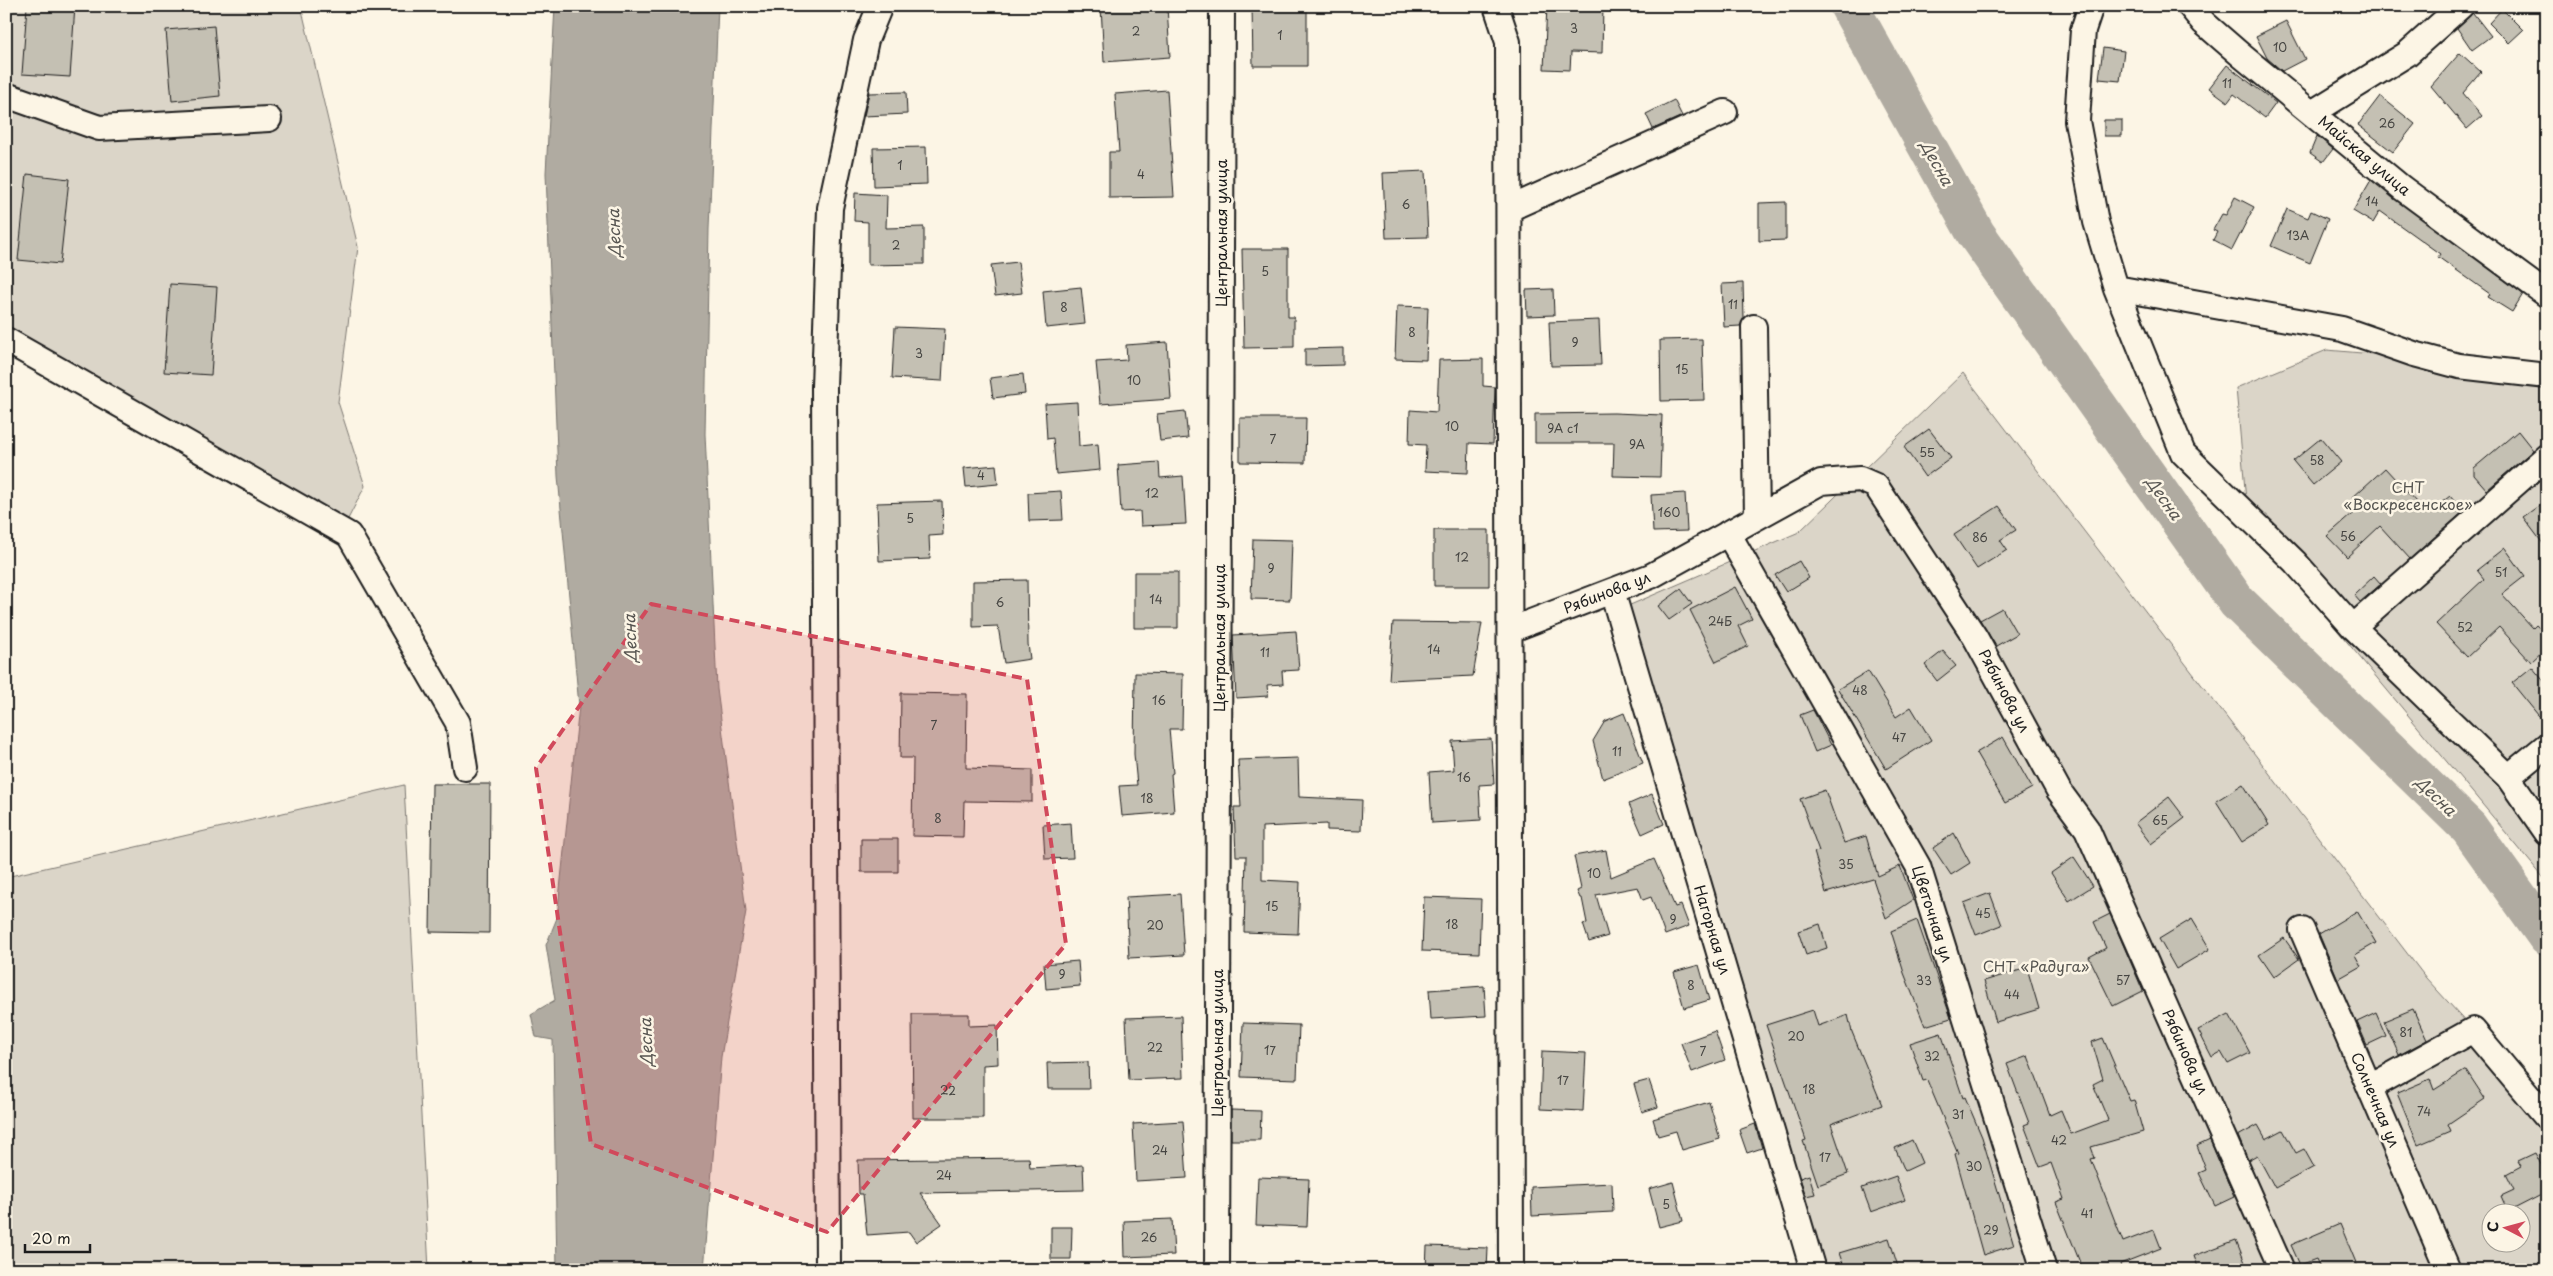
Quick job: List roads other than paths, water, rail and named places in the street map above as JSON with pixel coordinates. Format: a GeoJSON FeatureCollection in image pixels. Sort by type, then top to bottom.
{"type":"FeatureCollection","features":[{"type":"Feature","properties":{"kind":"street"},"geometry":{"type":"LineString","coordinates":[[828,1270],[824,387],[830,208],[866,40],[880,6]]}},
{"type":"Feature","properties":{"kind":"street","name":"Центральная улица"},"geometry":{"type":"LineString","coordinates":[[1217,1270],[1222,6]]}},
{"type":"Feature","properties":{"kind":"street"},"geometry":{"type":"LineString","coordinates":[[1496,6],[1508,42],[1511,1270]]}},
{"type":"Feature","properties":{"kind":"street"},"geometry":{"type":"LineString","coordinates":[[2091,6],[2083,30],[2077,121],[2096,222],[2116,288],[2183,453],[2295,562],[2353,628],[2508,777],[2547,833]]}},
{"type":"Feature","properties":{"kind":"street","name":"Майская улица"},"geometry":{"type":"LineString","coordinates":[[2190,6],[2204,23],[2402,188],[2547,295]]}},
{"type":"Feature","properties":{"kind":"street"},"geometry":{"type":"LineString","coordinates":[[2312,113],[2407,54],[2461,6]]}},
{"type":"Feature","properties":{"kind":"street"},"geometry":{"type":"LineString","coordinates":[[6,94],[98,128],[269,119]]}},
{"type":"Feature","properties":{"kind":"street"},"geometry":{"type":"LineString","coordinates":[[1509,209],[1725,112]]}},
{"type":"Feature","properties":{"kind":"street"},"geometry":{"type":"LineString","coordinates":[[2116,288],[2342,329],[2414,354],[2460,366],[2547,376]]}},
{"type":"Feature","properties":{"kind":"street"},"geometry":{"type":"LineString","coordinates":[[1754,327],[1757,517]]}},
{"type":"Feature","properties":{"kind":"street"},"geometry":{"type":"LineString","coordinates":[[6,340],[349,535],[458,723],[465,768]]}},
{"type":"Feature","properties":{"kind":"street"},"geometry":{"type":"LineString","coordinates":[[2353,628],[2547,456]]}},
{"type":"Feature","properties":{"kind":"street","name":"Рябинова ул"},"geometry":{"type":"LineString","coordinates":[[1510,630],[1651,576],[1821,482],[1860,479],[1876,486],[1975,637],[2059,791],[2087,829],[2282,1270]]}},
{"type":"Feature","properties":{"kind":"street","name":"Цветочная ул"},"geometry":{"type":"LineString","coordinates":[[1728,533],[1918,866],[2044,1270]]}},
{"type":"Feature","properties":{"kind":"street","name":"Нагорная ул"},"geometry":{"type":"LineString","coordinates":[[1612,591],[1813,1270]]}},
{"type":"Feature","properties":{"kind":"street"},"geometry":{"type":"LineString","coordinates":[[2508,777],[2547,746]]}},
{"type":"Feature","properties":{"kind":"street","name":"Солнечная ул"},"geometry":{"type":"LineString","coordinates":[[2302,930],[2448,1270]]}},
{"type":"Feature","properties":{"kind":"street"},"geometry":{"type":"LineString","coordinates":[[2370,1087],[2474,1030],[2547,1118]]}},
{"type":"Feature","properties":{"kind":"water"},"geometry":{"type":"Polygon","coordinates":[[[555,6],[718,6],[709,229],[705,434],[717,689],[746,911],[721,1057],[704,1270],[557,1270],[553,1040],[536,1037],[531,1014],[555,1000],[546,945],[557,918],[579,706],[558,476],[546,173],[555,6]]]}},
{"type":"Feature","properties":{"kind":"waterway","name":"Десна"},"geometry":{"type":"LineString","coordinates":[[1849,6],[1976,234],[2237,602],[2469,828],[2547,937]]}},
{"type":"Feature","properties":{"kind":"park label","name":"СНТ «Воскресенское»"},"geometry":{"type":"Point","coordinates":[2408,496]}},
{"type":"Feature","properties":{"kind":"park label","name":"СНТ «Радуга»"},"geometry":{"type":"Point","coordinates":[2036,967]}}]}
